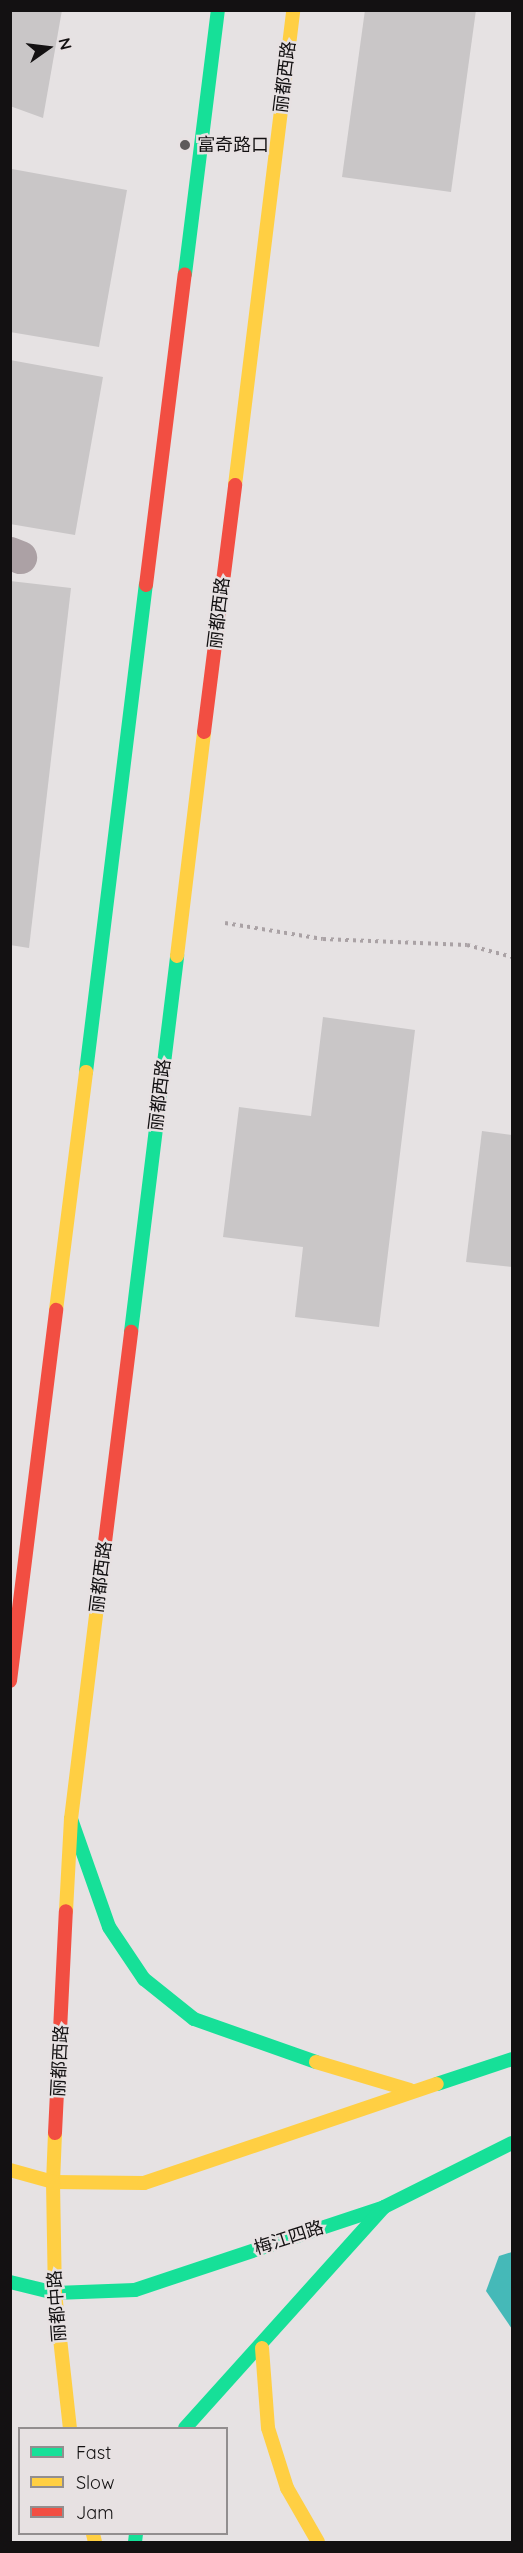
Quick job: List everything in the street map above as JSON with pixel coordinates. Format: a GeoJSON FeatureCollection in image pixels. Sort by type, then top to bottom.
{"type":"FeatureCollection","features":[{"type":"Feature","properties":{"kind":"main road"},"geometry":{"type":"LineString","coordinates":[[10,1681],[218,10]]}},
{"type":"Feature","properties":{"kind":"main road","name":"丽都西路"},"geometry":{"type":"LineString","coordinates":[[53,2182],[71,1819],[293,10]]}},
{"type":"Feature","properties":{"kind":"main road"},"geometry":{"type":"LineString","coordinates":[[71,1819],[109,1927],[144,1980],[194,2019],[240,2038],[410,2090]]}},
{"type":"Feature","properties":{"kind":"main road"},"geometry":{"type":"LineString","coordinates":[[10,2169],[53,2182],[144,2183],[410,2090],[513,2059]]}},
{"type":"Feature","properties":{"kind":"main road","name":"梅江四路"},"geometry":{"type":"LineString","coordinates":[[10,2282],[55,2293],[135,2290],[384,2207],[513,2143]]}},
{"type":"Feature","properties":{"kind":"main road","name":"丽都中路"},"geometry":{"type":"LineString","coordinates":[[53,2182],[55,2293],[70,2427]]}},
{"type":"Feature","properties":{"kind":"main road"},"geometry":{"type":"LineString","coordinates":[[186,2427],[262,2348],[384,2207]]}},
{"type":"Feature","properties":{"kind":"main road"},"geometry":{"type":"LineString","coordinates":[[262,2348],[268,2428],[287,2488],[318,2542]]}},
{"type":"Feature","properties":{"kind":"path"},"geometry":{"type":"LineString","coordinates":[[218,922],[323,939],[467,945],[513,957]]}},
{"type":"Feature","properties":{"kind":"water"},"geometry":{"type":"Polygon","coordinates":[[[512,2252],[512,2329],[486,2291],[499,2256],[512,2252]]]}},
{"type":"Feature","properties":{"kind":"building"},"geometry":{"type":"Polygon","coordinates":[[[10,10],[62,10],[43,118],[10,106],[10,10]]]}},
{"type":"Feature","properties":{"kind":"building"},"geometry":{"type":"Polygon","coordinates":[[[365,10],[476,10],[451,192],[342,177],[365,10]]]}},
{"type":"Feature","properties":{"kind":"building"},"geometry":{"type":"Polygon","coordinates":[[[12,169],[127,190],[99,347],[10,332],[12,169]]]}},
{"type":"Feature","properties":{"kind":"building"},"geometry":{"type":"Polygon","coordinates":[[[10,360],[103,377],[75,535],[10,524],[10,360]]]}},
{"type":"Feature","properties":{"kind":"building"},"geometry":{"type":"Polygon","coordinates":[[[10,581],[71,588],[29,948],[10,945],[10,581]]]}},
{"type":"Feature","properties":{"kind":"building"},"geometry":{"type":"Polygon","coordinates":[[[323,1017],[415,1030],[379,1327],[295,1317],[303,1247],[223,1237],[239,1107],[311,1116],[323,1017]]]}},
{"type":"Feature","properties":{"kind":"building"},"geometry":{"type":"Polygon","coordinates":[[[482,1131],[512,1135],[512,1267],[466,1262],[482,1131]]]}},
{"type":"Feature","properties":{"kind":"traffic: fast"},"geometry":{"type":"LineString","coordinates":[[185,274],[218,10]]}},
{"type":"Feature","properties":{"kind":"traffic: fast"},"geometry":{"type":"LineString","coordinates":[[86,1072],[146,585]]}},
{"type":"Feature","properties":{"kind":"traffic: fast"},"geometry":{"type":"LineString","coordinates":[[131,1332],[177,956]]}},
{"type":"Feature","properties":{"kind":"traffic: fast"},"geometry":{"type":"LineString","coordinates":[[71,1819],[109,1927],[144,1979],[194,2019],[316,2062]]}},
{"type":"Feature","properties":{"kind":"traffic: fast"},"geometry":{"type":"LineString","coordinates":[[437,2084],[512,2059]]}},
{"type":"Feature","properties":{"kind":"traffic: fast"},"geometry":{"type":"LineString","coordinates":[[55,2293],[135,2290],[384,2207],[512,2143]]}},
{"type":"Feature","properties":{"kind":"traffic: fast"},"geometry":{"type":"LineString","coordinates":[[186,2427],[384,2207]]}},
{"type":"Feature","properties":{"kind":"traffic: fast"},"geometry":{"type":"LineString","coordinates":[[10,2282],[55,2293]]}},
{"type":"Feature","properties":{"kind":"traffic: fast"},"geometry":{"type":"LineString","coordinates":[[135,2542],[136,2535]]}},
{"type":"Feature","properties":{"kind":"traffic: slow"},"geometry":{"type":"LineString","coordinates":[[235,485],[293,10]]}},
{"type":"Feature","properties":{"kind":"traffic: slow"},"geometry":{"type":"LineString","coordinates":[[177,956],[204,732]]}},
{"type":"Feature","properties":{"kind":"traffic: slow"},"geometry":{"type":"LineString","coordinates":[[56,1310],[86,1072]]}},
{"type":"Feature","properties":{"kind":"traffic: slow"},"geometry":{"type":"LineString","coordinates":[[66,1911],[71,1819],[104,1550]]}},
{"type":"Feature","properties":{"kind":"traffic: slow"},"geometry":{"type":"LineString","coordinates":[[316,2062],[410,2090]]}},
{"type":"Feature","properties":{"kind":"traffic: slow"},"geometry":{"type":"LineString","coordinates":[[55,2133],[53,2182],[144,2183],[437,2084]]}},
{"type":"Feature","properties":{"kind":"traffic: slow"},"geometry":{"type":"LineString","coordinates":[[10,2170],[53,2182],[55,2293],[70,2427]]}},
{"type":"Feature","properties":{"kind":"traffic: slow"},"geometry":{"type":"LineString","coordinates":[[262,2348],[268,2428],[287,2488],[318,2542]]}},
{"type":"Feature","properties":{"kind":"traffic: slow"},"geometry":{"type":"LineString","coordinates":[[93,2535],[95,2542]]}},
{"type":"Feature","properties":{"kind":"traffic: jam"},"geometry":{"type":"LineString","coordinates":[[146,585],[185,274]]}},
{"type":"Feature","properties":{"kind":"traffic: jam"},"geometry":{"type":"LineString","coordinates":[[204,732],[235,485]]}},
{"type":"Feature","properties":{"kind":"traffic: jam"},"geometry":{"type":"LineString","coordinates":[[10,1681],[56,1310]]}},
{"type":"Feature","properties":{"kind":"traffic: jam"},"geometry":{"type":"LineString","coordinates":[[104,1550],[131,1332]]}},
{"type":"Feature","properties":{"kind":"traffic: jam"},"geometry":{"type":"LineString","coordinates":[[55,2133],[66,1911]]}},
{"type":"Feature","properties":{"kind":"place","name":"富奇路口"},"geometry":{"type":"Point","coordinates":[185,145]}}]}
